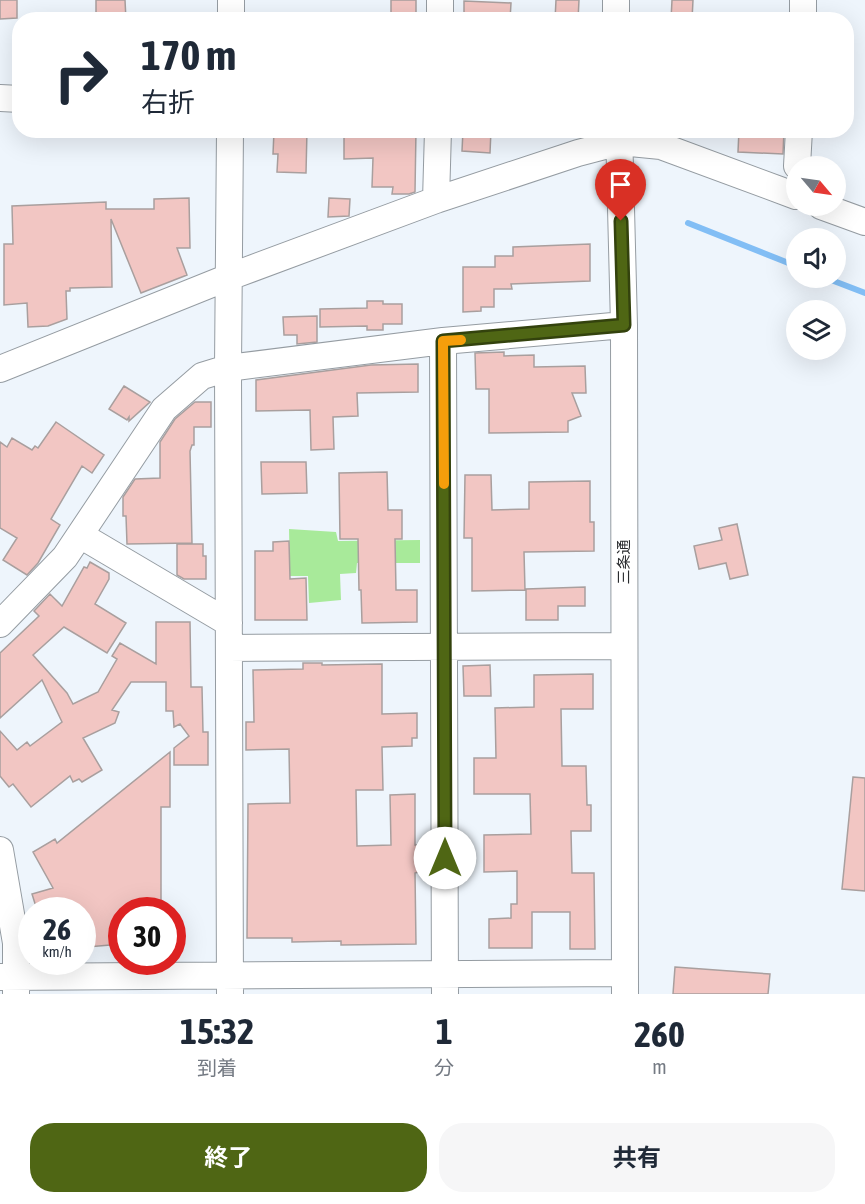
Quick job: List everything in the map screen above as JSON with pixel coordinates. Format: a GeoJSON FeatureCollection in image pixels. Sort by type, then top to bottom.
{"type":"FeatureCollection","features":[{"type":"Feature","properties":{"kind":"street"},"geometry":{"type":"LineString","coordinates":[[230,138],[228,368],[230,985]]}},
{"type":"Feature","properties":{"kind":"street"},"geometry":{"type":"LineString","coordinates":[[436,200],[438,138]]}},
{"type":"Feature","properties":{"kind":"street"},"geometry":{"type":"LineString","coordinates":[[0,369],[229,277],[436,200],[578,153],[615,138]]}},
{"type":"Feature","properties":{"kind":"street","name":"三条通"},"geometry":{"type":"LineString","coordinates":[[620,138],[624,325],[626,984]]}},
{"type":"Feature","properties":{"kind":"street"},"geometry":{"type":"LineString","coordinates":[[628,138],[662,146],[786,192]]}},
{"type":"Feature","properties":{"kind":"street"},"geometry":{"type":"LineString","coordinates":[[798,156],[799,138]]}},
{"type":"Feature","properties":{"kind":"street"},"geometry":{"type":"LineString","coordinates":[[846,215],[865,222]]}},
{"type":"Feature","properties":{"kind":"street"},"geometry":{"type":"LineString","coordinates":[[0,624],[64,557],[164,409],[202,376],[228,368],[443,341],[624,325]]}},
{"type":"Feature","properties":{"kind":"street"},"geometry":{"type":"LineString","coordinates":[[443,341],[445,984]]}},
{"type":"Feature","properties":{"kind":"street"},"geometry":{"type":"LineString","coordinates":[[80,535],[229,636],[444,647],[624,646]]}},
{"type":"Feature","properties":{"kind":"street"},"geometry":{"type":"LineString","coordinates":[[0,850],[16,943],[11,982],[230,985],[626,984]]}},
{"type":"Feature","properties":{"kind":"green space"},"geometry":{"type":"Polygon","coordinates":[[[289,529],[336,532],[338,541],[420,540],[420,563],[357,563],[356,573],[340,574],[341,600],[309,603],[308,576],[290,576],[289,529]]]}},
{"type":"Feature","properties":{"kind":"building"},"geometry":{"type":"Polygon","coordinates":[[[0,0],[17,0],[17,12],[12,12],[12,18],[0,19],[0,0]]]}},
{"type":"Feature","properties":{"kind":"building"},"geometry":{"type":"Polygon","coordinates":[[[96,0],[125,0],[126,12],[96,12],[96,0]]]}},
{"type":"Feature","properties":{"kind":"building"},"geometry":{"type":"Polygon","coordinates":[[[391,0],[416,0],[416,12],[391,12],[391,0]]]}},
{"type":"Feature","properties":{"kind":"building"},"geometry":{"type":"Polygon","coordinates":[[[556,0],[579,0],[578,12],[555,12],[556,0]]]}},
{"type":"Feature","properties":{"kind":"building"},"geometry":{"type":"Polygon","coordinates":[[[672,0],[693,0],[692,12],[671,12],[672,0]]]}},
{"type":"Feature","properties":{"kind":"building"},"geometry":{"type":"Polygon","coordinates":[[[464,1],[511,3],[510,12],[464,12],[464,1]]]}},
{"type":"Feature","properties":{"kind":"building"},"geometry":{"type":"Polygon","coordinates":[[[274,138],[307,138],[306,173],[277,172],[278,154],[273,154],[274,138]]]}},
{"type":"Feature","properties":{"kind":"building"},"geometry":{"type":"Polygon","coordinates":[[[344,138],[416,138],[415,192],[392,194],[393,187],[372,187],[373,158],[344,159],[344,138]]]}},
{"type":"Feature","properties":{"kind":"building"},"geometry":{"type":"Polygon","coordinates":[[[463,138],[491,138],[490,153],[462,151],[463,138]]]}},
{"type":"Feature","properties":{"kind":"building"},"geometry":{"type":"Polygon","coordinates":[[[739,138],[784,138],[783,154],[738,152],[739,138]]]}},
{"type":"Feature","properties":{"kind":"building"},"geometry":{"type":"Polygon","coordinates":[[[189,198],[190,248],[177,248],[187,275],[141,293],[111,219],[112,287],[70,288],[70,291],[66,291],[67,319],[48,326],[28,327],[27,303],[4,305],[4,244],[13,244],[12,206],[106,202],[106,209],[154,209],[154,199],[189,198]]]}},
{"type":"Feature","properties":{"kind":"building"},"geometry":{"type":"Polygon","coordinates":[[[329,198],[350,199],[349,216],[328,217],[329,198]]]}},
{"type":"Feature","properties":{"kind":"building"},"geometry":{"type":"Polygon","coordinates":[[[590,244],[590,281],[511,284],[512,289],[494,289],[494,307],[481,307],[481,311],[463,312],[463,267],[495,267],[495,256],[513,256],[513,247],[590,244]]]}},
{"type":"Feature","properties":{"kind":"building"},"geometry":{"type":"Polygon","coordinates":[[[367,301],[402,304],[402,324],[383,324],[383,330],[367,330],[367,326],[320,327],[320,309],[367,308],[367,301]]]}},
{"type":"Feature","properties":{"kind":"building"},"geometry":{"type":"Polygon","coordinates":[[[317,316],[317,342],[297,344],[297,335],[284,335],[283,317],[317,316]]]}},
{"type":"Feature","properties":{"kind":"building"},"geometry":{"type":"Polygon","coordinates":[[[504,352],[504,356],[534,355],[534,367],[585,366],[586,393],[572,393],[581,416],[568,421],[568,432],[489,433],[489,389],[476,389],[475,353],[504,352]]]}},
{"type":"Feature","properties":{"kind":"building"},"geometry":{"type":"Polygon","coordinates":[[[418,364],[418,392],[357,393],[358,416],[333,417],[334,449],[311,450],[310,410],[256,411],[256,380],[371,365],[418,364]]]}},
{"type":"Feature","properties":{"kind":"building"},"geometry":{"type":"Polygon","coordinates":[[[124,386],[150,402],[129,421],[129,417],[127,420],[109,409],[124,386]]]}},
{"type":"Feature","properties":{"kind":"building"},"geometry":{"type":"Polygon","coordinates":[[[195,402],[211,402],[211,427],[194,427],[194,445],[190,451],[192,543],[127,544],[123,497],[135,479],[160,478],[160,442],[175,419],[195,402]]]}},
{"type":"Feature","properties":{"kind":"building"},"geometry":{"type":"Polygon","coordinates":[[[56,422],[104,455],[92,473],[82,466],[51,519],[60,525],[38,563],[27,575],[3,560],[17,538],[0,528],[0,442],[7,447],[12,438],[32,450],[35,446],[38,448],[56,422]]]}},
{"type":"Feature","properties":{"kind":"building"},"geometry":{"type":"Polygon","coordinates":[[[261,462],[306,462],[307,493],[262,494],[261,462]]]}},
{"type":"Feature","properties":{"kind":"building"},"geometry":{"type":"Polygon","coordinates":[[[387,472],[388,510],[402,510],[402,539],[395,539],[396,590],[417,590],[417,622],[362,623],[358,539],[340,539],[339,473],[387,472]]]}},
{"type":"Feature","properties":{"kind":"building"},"geometry":{"type":"Polygon","coordinates":[[[465,475],[491,475],[492,510],[529,509],[529,482],[590,481],[590,522],[594,522],[594,551],[524,552],[525,590],[472,591],[472,538],[464,538],[465,475]]]}},
{"type":"Feature","properties":{"kind":"building"},"geometry":{"type":"Polygon","coordinates":[[[737,524],[748,575],[730,579],[726,563],[699,569],[694,546],[722,540],[719,528],[737,524]]]}},
{"type":"Feature","properties":{"kind":"building"},"geometry":{"type":"Polygon","coordinates":[[[289,541],[290,579],[306,578],[307,620],[255,620],[255,551],[273,551],[273,542],[289,541]]]}},
{"type":"Feature","properties":{"kind":"building"},"geometry":{"type":"Polygon","coordinates":[[[177,544],[203,544],[203,556],[206,556],[206,579],[184,579],[177,575],[177,544]]]}},
{"type":"Feature","properties":{"kind":"building"},"geometry":{"type":"Polygon","coordinates":[[[90,562],[109,573],[109,579],[95,604],[126,623],[107,653],[64,627],[33,655],[67,693],[73,704],[98,692],[117,659],[112,656],[120,643],[156,664],[156,622],[190,622],[191,687],[202,687],[203,732],[208,732],[208,765],[174,765],[174,748],[189,736],[180,724],[174,727],[173,711],[166,711],[166,682],[131,682],[112,710],[119,712],[115,723],[83,738],[102,770],[82,782],[79,779],[73,782],[70,776],[31,807],[13,784],[9,787],[0,776],[0,731],[17,750],[27,742],[30,746],[62,722],[42,680],[0,718],[0,653],[39,616],[34,611],[50,594],[62,606],[84,567],[87,568],[90,562]]]}},
{"type":"Feature","properties":{"kind":"building"},"geometry":{"type":"Polygon","coordinates":[[[585,587],[585,606],[558,606],[558,620],[526,620],[526,589],[585,587]]]}},
{"type":"Feature","properties":{"kind":"building"},"geometry":{"type":"Polygon","coordinates":[[[303,663],[382,664],[382,714],[417,713],[417,738],[412,738],[412,746],[382,747],[383,790],[356,790],[357,846],[391,845],[390,795],[415,794],[415,845],[419,845],[419,872],[415,873],[416,944],[341,945],[341,941],[292,942],[292,938],[247,938],[248,804],[290,803],[289,749],[246,750],[246,722],[254,722],[253,670],[303,669],[303,663]]]}},
{"type":"Feature","properties":{"kind":"building"},"geometry":{"type":"Polygon","coordinates":[[[490,665],[491,696],[464,696],[463,666],[490,665]]]}},
{"type":"Feature","properties":{"kind":"building"},"geometry":{"type":"Polygon","coordinates":[[[593,674],[593,709],[561,709],[562,766],[586,766],[587,805],[591,805],[591,831],[571,831],[572,873],[594,873],[595,949],[570,949],[570,912],[532,912],[532,948],[489,948],[489,919],[511,918],[511,904],[517,904],[517,871],[484,872],[484,835],[531,834],[530,794],[474,794],[474,758],[496,758],[495,708],[534,707],[534,675],[593,674]]]}},
{"type":"Feature","properties":{"kind":"building"},"geometry":{"type":"Polygon","coordinates":[[[170,752],[170,807],[161,807],[161,897],[108,897],[108,945],[96,946],[96,897],[33,897],[32,894],[53,888],[33,852],[55,839],[57,843],[170,752]]]}},
{"type":"Feature","properties":{"kind":"building"},"geometry":{"type":"Polygon","coordinates":[[[853,777],[865,778],[865,891],[842,889],[853,777]]]}},
{"type":"Feature","properties":{"kind":"building"},"geometry":{"type":"Polygon","coordinates":[[[675,967],[770,974],[768,994],[673,994],[675,967]]]}},
{"type":"Feature","properties":{"kind":"waterway"},"geometry":{"type":"LineString","coordinates":[[688,223],[786,262]]}},
{"type":"Feature","properties":{"kind":"waterway"},"geometry":{"type":"LineString","coordinates":[[846,286],[865,293]]}},
{"type":"Feature","properties":{"kind":"slow traffic"},"geometry":{"type":"LineString","coordinates":[[444,484],[443,341],[461,340]]}},
{"type":"Feature","properties":{"kind":"route"},"geometry":{"type":"LineString","coordinates":[[445,858],[443,341],[624,325],[621,221]]}}]}
